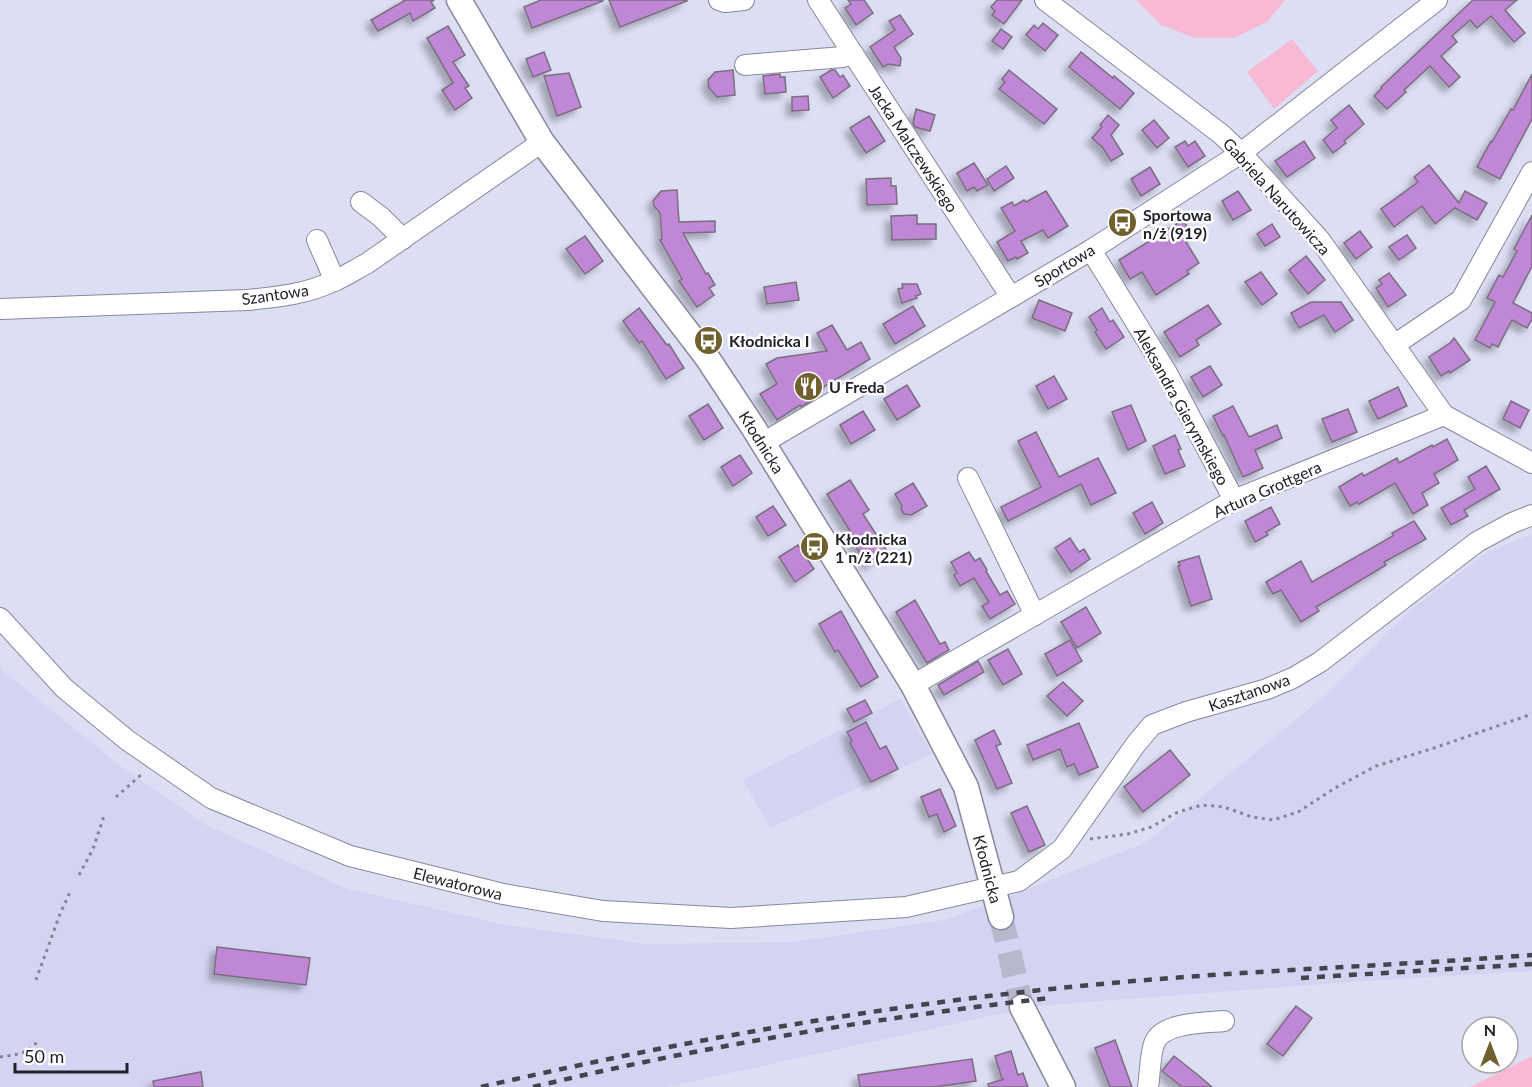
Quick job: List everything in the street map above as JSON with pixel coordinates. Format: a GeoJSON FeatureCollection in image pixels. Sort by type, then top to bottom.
{"type":"FeatureCollection","features":[{"type":"Feature","properties":{"kind":"main road","name":"Kłodnicka"},"geometry":{"type":"LineString","coordinates":[[459,0],[542,142],[706,356],[763,443],[913,685],[966,787],[1001,917]]}},
{"type":"Feature","properties":{"kind":"main road"},"geometry":{"type":"LineString","coordinates":[[1022,1007],[1063,1087]]}},
{"type":"Feature","properties":{"kind":"street"},"geometry":{"type":"LineString","coordinates":[[719,0],[726,2],[744,0]]}},
{"type":"Feature","properties":{"kind":"street","name":"Jacka Malczewskiego"},"geometry":{"type":"LineString","coordinates":[[818,0],[1011,297]]}},
{"type":"Feature","properties":{"kind":"street","name":"Gabriela Narutowicza"},"geometry":{"type":"LineString","coordinates":[[1045,0],[1221,134],[1241,153],[1320,240],[1444,415],[1532,463]]}},
{"type":"Feature","properties":{"kind":"street","name":"Sportowa"},"geometry":{"type":"LineString","coordinates":[[763,443],[1091,250],[1241,153],[1437,0]]}},
{"type":"Feature","properties":{"kind":"street"},"geometry":{"type":"LineString","coordinates":[[745,65],[843,57],[853,54]]}},
{"type":"Feature","properties":{"kind":"street","name":"Szantowa"},"geometry":{"type":"LineString","coordinates":[[0,309],[247,300],[285,296],[312,290],[335,281],[366,264],[542,142]]}},
{"type":"Feature","properties":{"kind":"street"},"geometry":{"type":"LineString","coordinates":[[1394,345],[1461,300],[1532,172]]}},
{"type":"Feature","properties":{"kind":"street"},"geometry":{"type":"LineString","coordinates":[[361,202],[381,217],[403,239]]}},
{"type":"Feature","properties":{"kind":"street"},"geometry":{"type":"LineString","coordinates":[[317,240],[335,281]]}},
{"type":"Feature","properties":{"kind":"street","name":"Aleksandra Gierymskiego"},"geometry":{"type":"LineString","coordinates":[[1091,250],[1167,373],[1234,500]]}},
{"type":"Feature","properties":{"kind":"street","name":"Artura Grottgera"},"geometry":{"type":"LineString","coordinates":[[913,685],[1234,500],[1444,415]]}},
{"type":"Feature","properties":{"kind":"street"},"geometry":{"type":"LineString","coordinates":[[968,478],[1035,615]]}},
{"type":"Feature","properties":{"kind":"street","name":"Kasztanowa"},"geometry":{"type":"LineString","coordinates":[[993,886],[1018,880],[1062,849],[1152,725],[1186,712],[1268,689],[1293,678],[1320,662],[1477,542],[1532,515]]}},
{"type":"Feature","properties":{"kind":"street","name":"Elewatorowa"},"geometry":{"type":"LineString","coordinates":[[0,618],[64,688],[127,740],[211,798],[350,856],[503,894],[603,911],[731,918],[906,907],[993,886]]}},
{"type":"Feature","properties":{"kind":"street"},"geometry":{"type":"LineString","coordinates":[[1148,1087],[1154,1042],[1165,1031],[1181,1025],[1224,1021]]}},
{"type":"Feature","properties":{"kind":"path"},"geometry":{"type":"LineString","coordinates":[[1068,841],[1128,834],[1151,827],[1178,812],[1202,805],[1224,807],[1252,817],[1273,820],[1298,812],[1335,788],[1376,766],[1532,714]]}},
{"type":"Feature","properties":{"kind":"path"},"geometry":{"type":"LineString","coordinates":[[116,797],[158,761]]}},
{"type":"Feature","properties":{"kind":"path"},"geometry":{"type":"LineString","coordinates":[[79,874],[93,849],[105,813]]}},
{"type":"Feature","properties":{"kind":"path"},"geometry":{"type":"LineString","coordinates":[[36,980],[70,892]]}},
{"type":"Feature","properties":{"kind":"path"},"geometry":{"type":"LineString","coordinates":[[0,1057],[20,1054],[34,1048],[38,1040]]}},
{"type":"Feature","properties":{"kind":"shaded area"},"geometry":{"type":"Polygon","coordinates":[[[1136,0],[1285,0],[1267,22],[1234,38],[1195,38],[1161,25],[1136,0]]]}},
{"type":"Feature","properties":{"kind":"shaded area"},"geometry":{"type":"Polygon","coordinates":[[[1292,39],[1318,71],[1274,109],[1247,72],[1292,39]]]}},
{"type":"Feature","properties":{"kind":"shaded area"},"geometry":{"type":"Polygon","coordinates":[[[1532,534],[1532,971],[1035,1006],[667,1087],[0,1087],[0,666],[3,671],[123,768],[206,825],[348,889],[506,925],[646,944],[793,942],[944,920],[1145,843],[1327,694],[1408,612],[1486,553],[1532,534]]]}},
{"type":"Feature","properties":{"kind":"shaded area"},"geometry":{"type":"Polygon","coordinates":[[[900,699],[932,754],[770,828],[743,780],[900,699]]]}},
{"type":"Feature","properties":{"kind":"shaded area"},"geometry":{"type":"Polygon","coordinates":[[[1532,1056],[1532,1087],[1470,1087],[1494,1075],[1520,1075],[1520,1062],[1532,1056]]]}},
{"type":"Feature","properties":{"kind":"building"},"geometry":{"type":"Polygon","coordinates":[[[403,0],[434,0],[431,2],[435,8],[413,21],[410,13],[378,31],[371,20],[403,0]]]}},
{"type":"Feature","properties":{"kind":"building"},"geometry":{"type":"Polygon","coordinates":[[[541,0],[603,1],[532,28],[524,7],[541,0]]]}},
{"type":"Feature","properties":{"kind":"building"},"geometry":{"type":"Polygon","coordinates":[[[609,0],[687,0],[687,1],[620,27],[609,0]]]}},
{"type":"Feature","properties":{"kind":"building"},"geometry":{"type":"Polygon","coordinates":[[[848,0],[864,0],[873,13],[856,25],[845,8],[851,4],[848,0]]]}},
{"type":"Feature","properties":{"kind":"building"},"geometry":{"type":"Polygon","coordinates":[[[997,0],[1022,0],[1004,24],[992,15],[995,11],[991,7],[997,0]]]}},
{"type":"Feature","properties":{"kind":"building"},"geometry":{"type":"Polygon","coordinates":[[[1473,0],[1517,0],[1505,10],[1525,33],[1514,42],[1491,16],[1477,28],[1470,20],[1452,36],[1457,42],[1441,56],[1460,77],[1449,87],[1430,66],[1387,109],[1374,96],[1381,87],[1473,0]]]}},
{"type":"Feature","properties":{"kind":"building"},"geometry":{"type":"Polygon","coordinates":[[[900,15],[913,34],[894,47],[901,58],[900,66],[888,64],[883,67],[870,47],[895,30],[889,21],[900,15]]]}},
{"type":"Feature","properties":{"kind":"building"},"geometry":{"type":"Polygon","coordinates":[[[1043,23],[1058,35],[1045,51],[1026,35],[1034,25],[1038,29],[1043,23]]]}},
{"type":"Feature","properties":{"kind":"building"},"geometry":{"type":"Polygon","coordinates":[[[448,26],[465,55],[453,62],[469,86],[465,88],[472,98],[455,110],[442,90],[453,83],[427,38],[448,26]]]}},
{"type":"Feature","properties":{"kind":"building"},"geometry":{"type":"Polygon","coordinates":[[[1001,29],[1012,37],[1003,49],[992,41],[1001,29]]]}},
{"type":"Feature","properties":{"kind":"building"},"geometry":{"type":"Polygon","coordinates":[[[544,52],[551,70],[533,77],[526,59],[544,52]]]}},
{"type":"Feature","properties":{"kind":"building"},"geometry":{"type":"Polygon","coordinates":[[[1081,52],[1134,93],[1120,109],[1069,67],[1081,52]]]}},
{"type":"Feature","properties":{"kind":"building"},"geometry":{"type":"Polygon","coordinates":[[[733,70],[735,95],[717,97],[709,88],[708,80],[715,72],[733,70]]]}},
{"type":"Feature","properties":{"kind":"building"},"geometry":{"type":"Polygon","coordinates":[[[835,70],[840,77],[843,75],[850,86],[833,98],[820,77],[835,70]]]}},
{"type":"Feature","properties":{"kind":"building"},"geometry":{"type":"Polygon","coordinates":[[[1009,70],[1057,109],[1044,124],[999,89],[1005,82],[1002,79],[1009,70]]]}},
{"type":"Feature","properties":{"kind":"building"},"geometry":{"type":"Polygon","coordinates":[[[569,73],[581,107],[557,116],[544,76],[569,73]]]}},
{"type":"Feature","properties":{"kind":"building"},"geometry":{"type":"Polygon","coordinates":[[[780,74],[780,77],[785,77],[786,92],[765,94],[763,76],[780,74]]]}},
{"type":"Feature","properties":{"kind":"building"},"geometry":{"type":"Polygon","coordinates":[[[1532,74],[1532,119],[1500,179],[1477,167],[1511,109],[1513,110],[1532,74]]]}},
{"type":"Feature","properties":{"kind":"building"},"geometry":{"type":"Polygon","coordinates":[[[808,96],[809,110],[792,111],[792,97],[808,96]]]}},
{"type":"Feature","properties":{"kind":"building"},"geometry":{"type":"Polygon","coordinates":[[[1349,105],[1364,124],[1333,153],[1323,140],[1337,128],[1331,120],[1349,105]]]}},
{"type":"Feature","properties":{"kind":"building"},"geometry":{"type":"Polygon","coordinates":[[[916,109],[935,115],[930,131],[915,127],[913,123],[916,109]]]}},
{"type":"Feature","properties":{"kind":"building"},"geometry":{"type":"Polygon","coordinates":[[[1108,115],[1119,125],[1111,135],[1123,154],[1111,161],[1103,148],[1092,138],[1102,127],[1100,125],[1108,115]]]}},
{"type":"Feature","properties":{"kind":"building"},"geometry":{"type":"Polygon","coordinates":[[[869,116],[885,141],[866,153],[850,128],[869,116]]]}},
{"type":"Feature","properties":{"kind":"building"},"geometry":{"type":"Polygon","coordinates":[[[1154,120],[1169,138],[1157,148],[1142,130],[1154,120]]]}},
{"type":"Feature","properties":{"kind":"building"},"geometry":{"type":"Polygon","coordinates":[[[1185,141],[1188,146],[1195,141],[1205,156],[1188,167],[1175,147],[1185,141]]]}},
{"type":"Feature","properties":{"kind":"building"},"geometry":{"type":"Polygon","coordinates":[[[1304,141],[1315,158],[1287,177],[1275,161],[1304,141]]]}},
{"type":"Feature","properties":{"kind":"building"},"geometry":{"type":"Polygon","coordinates":[[[974,163],[988,185],[977,191],[974,187],[967,191],[957,173],[974,163]]]}},
{"type":"Feature","properties":{"kind":"building"},"geometry":{"type":"Polygon","coordinates":[[[1429,165],[1459,203],[1465,191],[1487,203],[1477,220],[1456,207],[1435,224],[1422,206],[1394,227],[1381,209],[1418,182],[1414,177],[1429,165]]]}},
{"type":"Feature","properties":{"kind":"building"},"geometry":{"type":"Polygon","coordinates":[[[1006,166],[1014,178],[994,191],[987,179],[1006,166]]]}},
{"type":"Feature","properties":{"kind":"building"},"geometry":{"type":"Polygon","coordinates":[[[1150,167],[1160,184],[1141,196],[1131,179],[1150,167]]]}},
{"type":"Feature","properties":{"kind":"building"},"geometry":{"type":"Polygon","coordinates":[[[891,178],[891,186],[896,186],[897,204],[867,205],[866,179],[891,178]]]}},
{"type":"Feature","properties":{"kind":"building"},"geometry":{"type":"Polygon","coordinates":[[[677,190],[679,222],[715,221],[715,232],[683,233],[706,274],[708,273],[715,285],[709,288],[714,295],[697,307],[679,281],[682,279],[660,240],[662,239],[660,213],[653,201],[661,191],[677,190]]]}},
{"type":"Feature","properties":{"kind":"building"},"geometry":{"type":"Polygon","coordinates":[[[1046,191],[1068,226],[1048,238],[1043,230],[1021,241],[1028,253],[1008,261],[997,242],[1015,231],[1001,208],[1012,202],[1014,206],[1024,200],[1026,202],[1046,191]]]}},
{"type":"Feature","properties":{"kind":"building"},"geometry":{"type":"Polygon","coordinates":[[[1238,191],[1251,210],[1233,220],[1222,201],[1238,191]]]}},
{"type":"Feature","properties":{"kind":"building"},"geometry":{"type":"Polygon","coordinates":[[[917,215],[917,224],[936,224],[936,239],[892,240],[891,216],[917,215]]]}},
{"type":"Feature","properties":{"kind":"building"},"geometry":{"type":"Polygon","coordinates":[[[1532,215],[1532,266],[1513,303],[1532,313],[1532,319],[1527,328],[1512,320],[1498,347],[1492,344],[1490,348],[1475,340],[1495,302],[1487,298],[1499,275],[1503,277],[1517,251],[1514,249],[1532,215]]]}},
{"type":"Feature","properties":{"kind":"building"},"geometry":{"type":"Polygon","coordinates":[[[1183,220],[1194,237],[1186,242],[1199,263],[1187,271],[1189,274],[1156,295],[1142,272],[1130,279],[1119,260],[1183,220]]]}},
{"type":"Feature","properties":{"kind":"building"},"geometry":{"type":"Polygon","coordinates":[[[1272,224],[1280,237],[1265,246],[1257,234],[1272,224]]]}},
{"type":"Feature","properties":{"kind":"building"},"geometry":{"type":"Polygon","coordinates":[[[1360,231],[1372,247],[1356,259],[1344,243],[1360,231]]]}},
{"type":"Feature","properties":{"kind":"building"},"geometry":{"type":"Polygon","coordinates":[[[1407,235],[1416,248],[1399,260],[1389,247],[1407,235]]]}},
{"type":"Feature","properties":{"kind":"building"},"geometry":{"type":"Polygon","coordinates":[[[585,236],[603,261],[585,274],[566,249],[585,236]]]}},
{"type":"Feature","properties":{"kind":"building"},"geometry":{"type":"Polygon","coordinates":[[[1306,256],[1325,280],[1308,294],[1289,270],[1306,256]]]}},
{"type":"Feature","properties":{"kind":"building"},"geometry":{"type":"Polygon","coordinates":[[[1261,272],[1277,294],[1262,305],[1245,282],[1261,272]]]}},
{"type":"Feature","properties":{"kind":"building"},"geometry":{"type":"Polygon","coordinates":[[[1389,273],[1406,295],[1388,307],[1376,288],[1382,284],[1379,280],[1389,273]]]}},
{"type":"Feature","properties":{"kind":"building"},"geometry":{"type":"Polygon","coordinates":[[[796,282],[799,300],[767,304],[764,287],[796,282]]]}},
{"type":"Feature","properties":{"kind":"building"},"geometry":{"type":"Polygon","coordinates":[[[902,284],[917,284],[921,294],[916,296],[917,298],[902,303],[898,289],[903,288],[902,284]]]}},
{"type":"Feature","properties":{"kind":"building"},"geometry":{"type":"Polygon","coordinates":[[[1039,300],[1072,313],[1065,331],[1032,318],[1039,300]]]}},
{"type":"Feature","properties":{"kind":"building"},"geometry":{"type":"Polygon","coordinates":[[[1311,302],[1341,302],[1353,320],[1335,332],[1324,315],[1299,328],[1291,313],[1311,302]]]}},
{"type":"Feature","properties":{"kind":"building"},"geometry":{"type":"Polygon","coordinates":[[[1208,305],[1221,324],[1196,340],[1199,345],[1180,357],[1164,332],[1208,305]]]}},
{"type":"Feature","properties":{"kind":"building"},"geometry":{"type":"Polygon","coordinates":[[[913,306],[925,326],[895,344],[883,324],[913,306]]]}},
{"type":"Feature","properties":{"kind":"building"},"geometry":{"type":"Polygon","coordinates":[[[639,308],[667,345],[669,344],[684,368],[666,379],[642,341],[639,343],[623,321],[639,308]]]}},
{"type":"Feature","properties":{"kind":"building"},"geometry":{"type":"Polygon","coordinates":[[[1102,308],[1110,322],[1113,320],[1124,337],[1106,349],[1089,317],[1102,308]]]}},
{"type":"Feature","properties":{"kind":"building"},"geometry":{"type":"Polygon","coordinates":[[[832,325],[847,350],[861,342],[870,359],[810,395],[813,400],[801,407],[800,405],[777,420],[760,394],[777,384],[766,364],[777,358],[827,351],[817,333],[832,325]]]}},
{"type":"Feature","properties":{"kind":"building"},"geometry":{"type":"Polygon","coordinates":[[[1454,338],[1470,360],[1441,376],[1429,357],[1454,338]]]}},
{"type":"Feature","properties":{"kind":"building"},"geometry":{"type":"Polygon","coordinates":[[[1210,366],[1222,385],[1203,397],[1191,377],[1210,366]]]}},
{"type":"Feature","properties":{"kind":"building"},"geometry":{"type":"Polygon","coordinates":[[[1054,376],[1067,399],[1048,409],[1036,386],[1054,376]]]}},
{"type":"Feature","properties":{"kind":"building"},"geometry":{"type":"Polygon","coordinates":[[[907,385],[920,406],[897,420],[884,399],[907,385]]]}},
{"type":"Feature","properties":{"kind":"building"},"geometry":{"type":"Polygon","coordinates":[[[1398,387],[1407,406],[1378,419],[1369,401],[1398,387]]]}},
{"type":"Feature","properties":{"kind":"building"},"geometry":{"type":"Polygon","coordinates":[[[1511,401],[1529,410],[1520,428],[1503,419],[1511,401]]]}},
{"type":"Feature","properties":{"kind":"building"},"geometry":{"type":"Polygon","coordinates":[[[708,404],[723,428],[704,440],[689,416],[708,404]]]}},
{"type":"Feature","properties":{"kind":"building"},"geometry":{"type":"Polygon","coordinates":[[[1131,405],[1146,441],[1128,450],[1112,412],[1131,405]]]}},
{"type":"Feature","properties":{"kind":"building"},"geometry":{"type":"Polygon","coordinates":[[[1233,406],[1249,437],[1277,425],[1282,438],[1255,450],[1263,468],[1243,477],[1213,416],[1233,406]]]}},
{"type":"Feature","properties":{"kind":"building"},"geometry":{"type":"Polygon","coordinates":[[[1348,409],[1357,432],[1332,442],[1322,419],[1348,409]]]}},
{"type":"Feature","properties":{"kind":"building"},"geometry":{"type":"Polygon","coordinates":[[[863,411],[875,430],[851,444],[840,425],[863,411]]]}},
{"type":"Feature","properties":{"kind":"building"},"geometry":{"type":"Polygon","coordinates":[[[1036,432],[1059,477],[1098,458],[1116,493],[1091,505],[1081,484],[1008,521],[1001,507],[1041,487],[1018,441],[1036,432]]]}},
{"type":"Feature","properties":{"kind":"building"},"geometry":{"type":"Polygon","coordinates":[[[1175,435],[1185,466],[1165,474],[1153,446],[1175,435]]]}},
{"type":"Feature","properties":{"kind":"building"},"geometry":{"type":"Polygon","coordinates":[[[1447,439],[1458,460],[1434,474],[1439,483],[1422,493],[1428,505],[1413,514],[1395,483],[1359,504],[1357,502],[1350,506],[1339,487],[1362,473],[1364,476],[1397,458],[1399,463],[1447,439]]]}},
{"type":"Feature","properties":{"kind":"building"},"geometry":{"type":"Polygon","coordinates":[[[740,455],[752,473],[733,486],[721,467],[740,455]]]}},
{"type":"Feature","properties":{"kind":"building"},"geometry":{"type":"Polygon","coordinates":[[[1486,466],[1500,489],[1464,510],[1468,516],[1451,525],[1441,508],[1475,489],[1468,477],[1486,466]]]}},
{"type":"Feature","properties":{"kind":"building"},"geometry":{"type":"Polygon","coordinates":[[[850,480],[869,510],[863,514],[887,551],[868,565],[852,541],[855,539],[827,494],[850,480]]]}},
{"type":"Feature","properties":{"kind":"building"},"geometry":{"type":"Polygon","coordinates":[[[913,483],[927,506],[911,515],[904,514],[895,494],[913,483]]]}},
{"type":"Feature","properties":{"kind":"building"},"geometry":{"type":"Polygon","coordinates":[[[1152,502],[1163,523],[1145,534],[1133,513],[1152,502]]]}},
{"type":"Feature","properties":{"kind":"building"},"geometry":{"type":"Polygon","coordinates":[[[773,506],[786,525],[768,536],[756,517],[773,506]]]}},
{"type":"Feature","properties":{"kind":"building"},"geometry":{"type":"Polygon","coordinates":[[[1271,507],[1280,524],[1266,532],[1268,535],[1255,542],[1245,521],[1271,507]]]}},
{"type":"Feature","properties":{"kind":"building"},"geometry":{"type":"Polygon","coordinates":[[[1414,521],[1426,539],[1384,562],[1386,565],[1316,607],[1319,611],[1301,622],[1281,590],[1273,594],[1266,582],[1301,561],[1312,582],[1393,536],[1392,533],[1414,521]]]}},
{"type":"Feature","properties":{"kind":"building"},"geometry":{"type":"Polygon","coordinates":[[[1070,538],[1079,552],[1084,549],[1090,559],[1071,572],[1055,548],[1070,538]]]}},
{"type":"Feature","properties":{"kind":"building"},"geometry":{"type":"Polygon","coordinates":[[[798,545],[814,569],[795,582],[779,557],[798,545]]]}},
{"type":"Feature","properties":{"kind":"building"},"geometry":{"type":"Polygon","coordinates":[[[969,552],[975,561],[980,558],[1000,595],[1007,591],[1015,604],[990,619],[982,606],[989,602],[974,578],[960,586],[954,575],[957,573],[951,562],[969,552]]]}},
{"type":"Feature","properties":{"kind":"building"},"geometry":{"type":"Polygon","coordinates":[[[1199,556],[1212,599],[1191,606],[1178,562],[1199,556]]]}},
{"type":"Feature","properties":{"kind":"building"},"geometry":{"type":"Polygon","coordinates":[[[915,600],[940,644],[945,642],[949,650],[927,663],[896,612],[915,600]]]}},
{"type":"Feature","properties":{"kind":"building"},"geometry":{"type":"Polygon","coordinates":[[[1086,607],[1101,633],[1077,648],[1061,622],[1086,607]]]}},
{"type":"Feature","properties":{"kind":"building"},"geometry":{"type":"Polygon","coordinates":[[[841,611],[878,677],[861,687],[838,650],[835,652],[819,624],[841,611]]]}},
{"type":"Feature","properties":{"kind":"building"},"geometry":{"type":"Polygon","coordinates":[[[1070,640],[1082,661],[1057,676],[1045,654],[1070,640]]]}},
{"type":"Feature","properties":{"kind":"building"},"geometry":{"type":"Polygon","coordinates":[[[1008,649],[1022,674],[1003,685],[988,660],[1008,649]]]}},
{"type":"Feature","properties":{"kind":"building"},"geometry":{"type":"Polygon","coordinates":[[[978,661],[984,672],[944,695],[938,685],[978,661]]]}},
{"type":"Feature","properties":{"kind":"building"},"geometry":{"type":"Polygon","coordinates":[[[1063,682],[1083,701],[1067,716],[1047,696],[1063,682]]]}},
{"type":"Feature","properties":{"kind":"building"},"geometry":{"type":"Polygon","coordinates":[[[865,700],[872,713],[854,722],[847,709],[865,700]]]}},
{"type":"Feature","properties":{"kind":"building"},"geometry":{"type":"Polygon","coordinates":[[[866,722],[880,749],[886,746],[898,769],[871,782],[850,743],[852,741],[847,732],[866,722]]]}},
{"type":"Feature","properties":{"kind":"building"},"geometry":{"type":"Polygon","coordinates":[[[1079,723],[1098,767],[1079,775],[1074,764],[1067,767],[1060,749],[1033,760],[1027,745],[1079,723]]]}},
{"type":"Feature","properties":{"kind":"building"},"geometry":{"type":"Polygon","coordinates":[[[994,730],[1001,744],[996,746],[1012,783],[997,789],[975,740],[994,730]]]}},
{"type":"Feature","properties":{"kind":"building"},"geometry":{"type":"Polygon","coordinates":[[[1170,750],[1190,775],[1143,812],[1124,787],[1170,750]]]}},
{"type":"Feature","properties":{"kind":"building"},"geometry":{"type":"Polygon","coordinates":[[[940,789],[956,826],[944,832],[937,814],[929,817],[921,797],[940,789]]]}},
{"type":"Feature","properties":{"kind":"building"},"geometry":{"type":"Polygon","coordinates":[[[1027,806],[1045,845],[1029,852],[1011,813],[1027,806]]]}},
{"type":"Feature","properties":{"kind":"building"},"geometry":{"type":"Polygon","coordinates":[[[217,947],[310,958],[306,985],[214,974],[217,947]]]}},
{"type":"Feature","properties":{"kind":"building"},"geometry":{"type":"Polygon","coordinates":[[[1296,1006],[1312,1018],[1283,1056],[1267,1044],[1296,1006]]]}},
{"type":"Feature","properties":{"kind":"building"},"geometry":{"type":"Polygon","coordinates":[[[1115,1040],[1132,1087],[1110,1087],[1095,1048],[1115,1040]]]}},
{"type":"Feature","properties":{"kind":"building"},"geometry":{"type":"Polygon","coordinates":[[[1011,1051],[1018,1075],[1023,1073],[1028,1087],[989,1087],[988,1084],[1004,1079],[1002,1079],[995,1056],[1011,1051]]]}},
{"type":"Feature","properties":{"kind":"building"},"geometry":{"type":"Polygon","coordinates":[[[1174,1056],[1212,1087],[1182,1087],[1162,1071],[1174,1056]]]}},
{"type":"Feature","properties":{"kind":"building"},"geometry":{"type":"Polygon","coordinates":[[[972,1059],[976,1081],[934,1087],[860,1087],[858,1075],[972,1059]]]}},
{"type":"Feature","properties":{"kind":"building"},"geometry":{"type":"Polygon","coordinates":[[[201,1072],[203,1087],[154,1087],[153,1081],[201,1072]]]}},
{"type":"Feature","properties":{"kind":"tunnel"},"geometry":{"type":"LineString","coordinates":[[1001,917],[1022,1007]]}},
{"type":"Feature","properties":{"kind":"railway"},"geometry":{"type":"LineString","coordinates":[[481,1087],[716,1038],[953,1001],[1112,983],[1532,955]]}},
{"type":"Feature","properties":{"kind":"railway"},"geometry":{"type":"LineString","coordinates":[[1301,978],[1532,964]]}},
{"type":"Feature","properties":{"kind":"railway"},"geometry":{"type":"LineString","coordinates":[[533,1087],[725,1046],[855,1024],[1050,998]]}},
{"type":"Feature","properties":{"kind":"place","name":"Sportowa n/ż (919)"},"geometry":{"type":"Point","coordinates":[1122,223]}},
{"type":"Feature","properties":{"kind":"place","name":"Kłodnicka I"},"geometry":{"type":"Point","coordinates":[708,340]}},
{"type":"Feature","properties":{"kind":"place","name":"U Freda"},"geometry":{"type":"Point","coordinates":[808,386]}},
{"type":"Feature","properties":{"kind":"place","name":"Kłodnicka 1 n/ż (221)"},"geometry":{"type":"Point","coordinates":[814,547]}}]}
